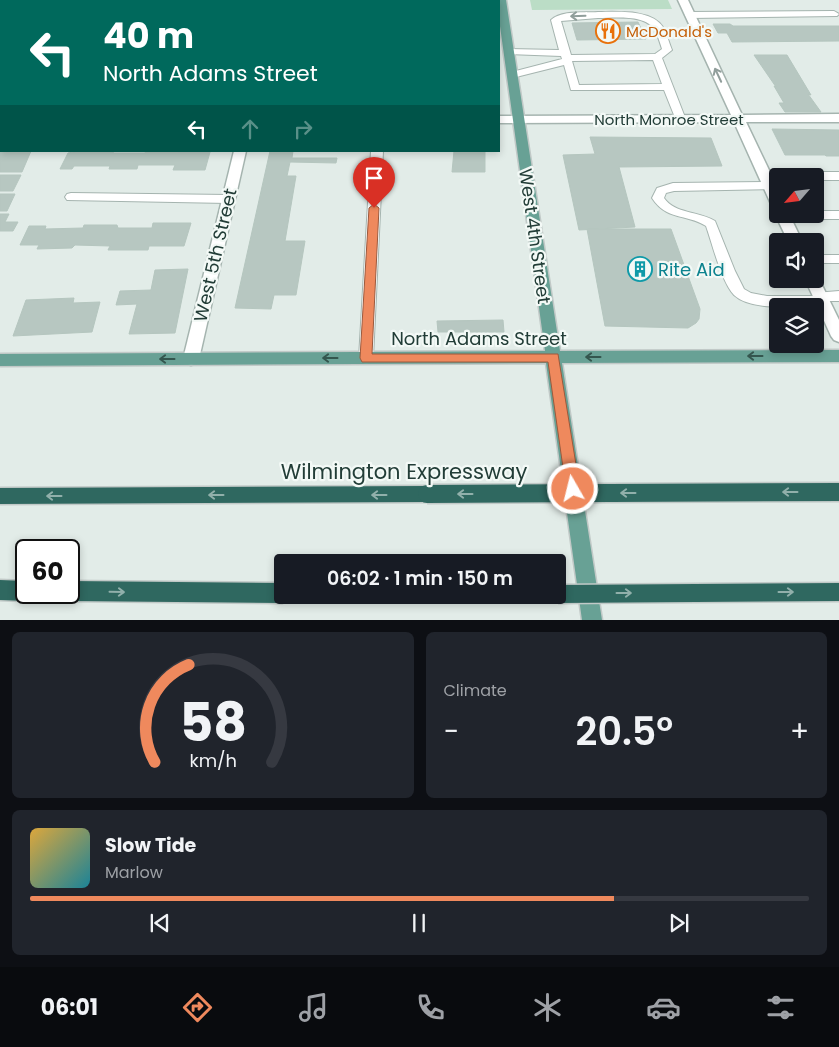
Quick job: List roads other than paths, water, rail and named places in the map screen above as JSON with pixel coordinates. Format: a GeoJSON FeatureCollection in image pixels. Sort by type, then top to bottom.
{"type":"FeatureCollection","features":[{"type":"Feature","properties":{"kind":"highway","name":"Wilmington Expressway"},"geometry":{"type":"LineString","coordinates":[[0,496],[839,492]]}},
{"type":"Feature","properties":{"kind":"highway"},"geometry":{"type":"LineString","coordinates":[[0,590],[15,591]]}},
{"type":"Feature","properties":{"kind":"highway"},"geometry":{"type":"LineString","coordinates":[[80,591],[274,593]]}},
{"type":"Feature","properties":{"kind":"highway"},"geometry":{"type":"LineString","coordinates":[[566,594],[839,592]]}},
{"type":"Feature","properties":{"kind":"main road","name":"West 4th Street"},"geometry":{"type":"LineString","coordinates":[[501,0],[592,620]]}},
{"type":"Feature","properties":{"kind":"main road","name":"North Adams Street"},"geometry":{"type":"LineString","coordinates":[[0,360],[839,356]]}},
{"type":"Feature","properties":{"kind":"street"},"geometry":{"type":"LineString","coordinates":[[683,0],[769,185]]}},
{"type":"Feature","properties":{"kind":"street","name":"North Monroe Street"},"geometry":{"type":"LineString","coordinates":[[500,120],[839,118]]}},
{"type":"Feature","properties":{"kind":"street","name":"West 5th Street"},"geometry":{"type":"LineString","coordinates":[[191,359],[240,152]]}},
{"type":"Feature","properties":{"kind":"street"},"geometry":{"type":"LineString","coordinates":[[816,288],[821,298]]}},
{"type":"Feature","properties":{"kind":"street"},"geometry":{"type":"LineString","coordinates":[[824,304],[839,336]]}},
{"type":"Feature","properties":{"kind":"lane"},"geometry":{"type":"LineString","coordinates":[[690,15],[834,14]]}},
{"type":"Feature","properties":{"kind":"lane"},"geometry":{"type":"LineString","coordinates":[[508,51],[565,57],[657,57],[667,50],[658,27],[652,22],[627,16],[571,16],[556,20],[565,57],[575,88],[668,87]]}},
{"type":"Feature","properties":{"kind":"lane"},"geometry":{"type":"LineString","coordinates":[[512,75],[565,57]]}},
{"type":"Feature","properties":{"kind":"lane"},"geometry":{"type":"LineString","coordinates":[[657,57],[681,120]]}},
{"type":"Feature","properties":{"kind":"lane"},"geometry":{"type":"LineString","coordinates":[[366,358],[377,152]]}},
{"type":"Feature","properties":{"kind":"lane"},"geometry":{"type":"LineString","coordinates":[[769,300],[749,298],[738,291],[712,224],[705,218],[691,214],[673,213],[662,207],[658,198],[661,191],[673,187],[839,176]]}},
{"type":"Feature","properties":{"kind":"lane"},"geometry":{"type":"LineString","coordinates":[[71,198],[228,199]]}},
{"type":"Feature","properties":{"kind":"lane"},"geometry":{"type":"LineString","coordinates":[[824,214],[839,215]]}},
{"type":"Feature","properties":{"kind":"lane"},"geometry":{"type":"LineString","coordinates":[[824,259],[839,259]]}},
{"type":"Feature","properties":{"kind":"lane"},"geometry":{"type":"LineString","coordinates":[[821,298],[839,296]]}},
{"type":"Feature","properties":{"kind":"place","name":"McDonald's"},"geometry":{"type":"Point","coordinates":[608,31]}},
{"type":"Feature","properties":{"kind":"place","name":"Rite Aid"},"geometry":{"type":"Point","coordinates":[640,269]}}]}
